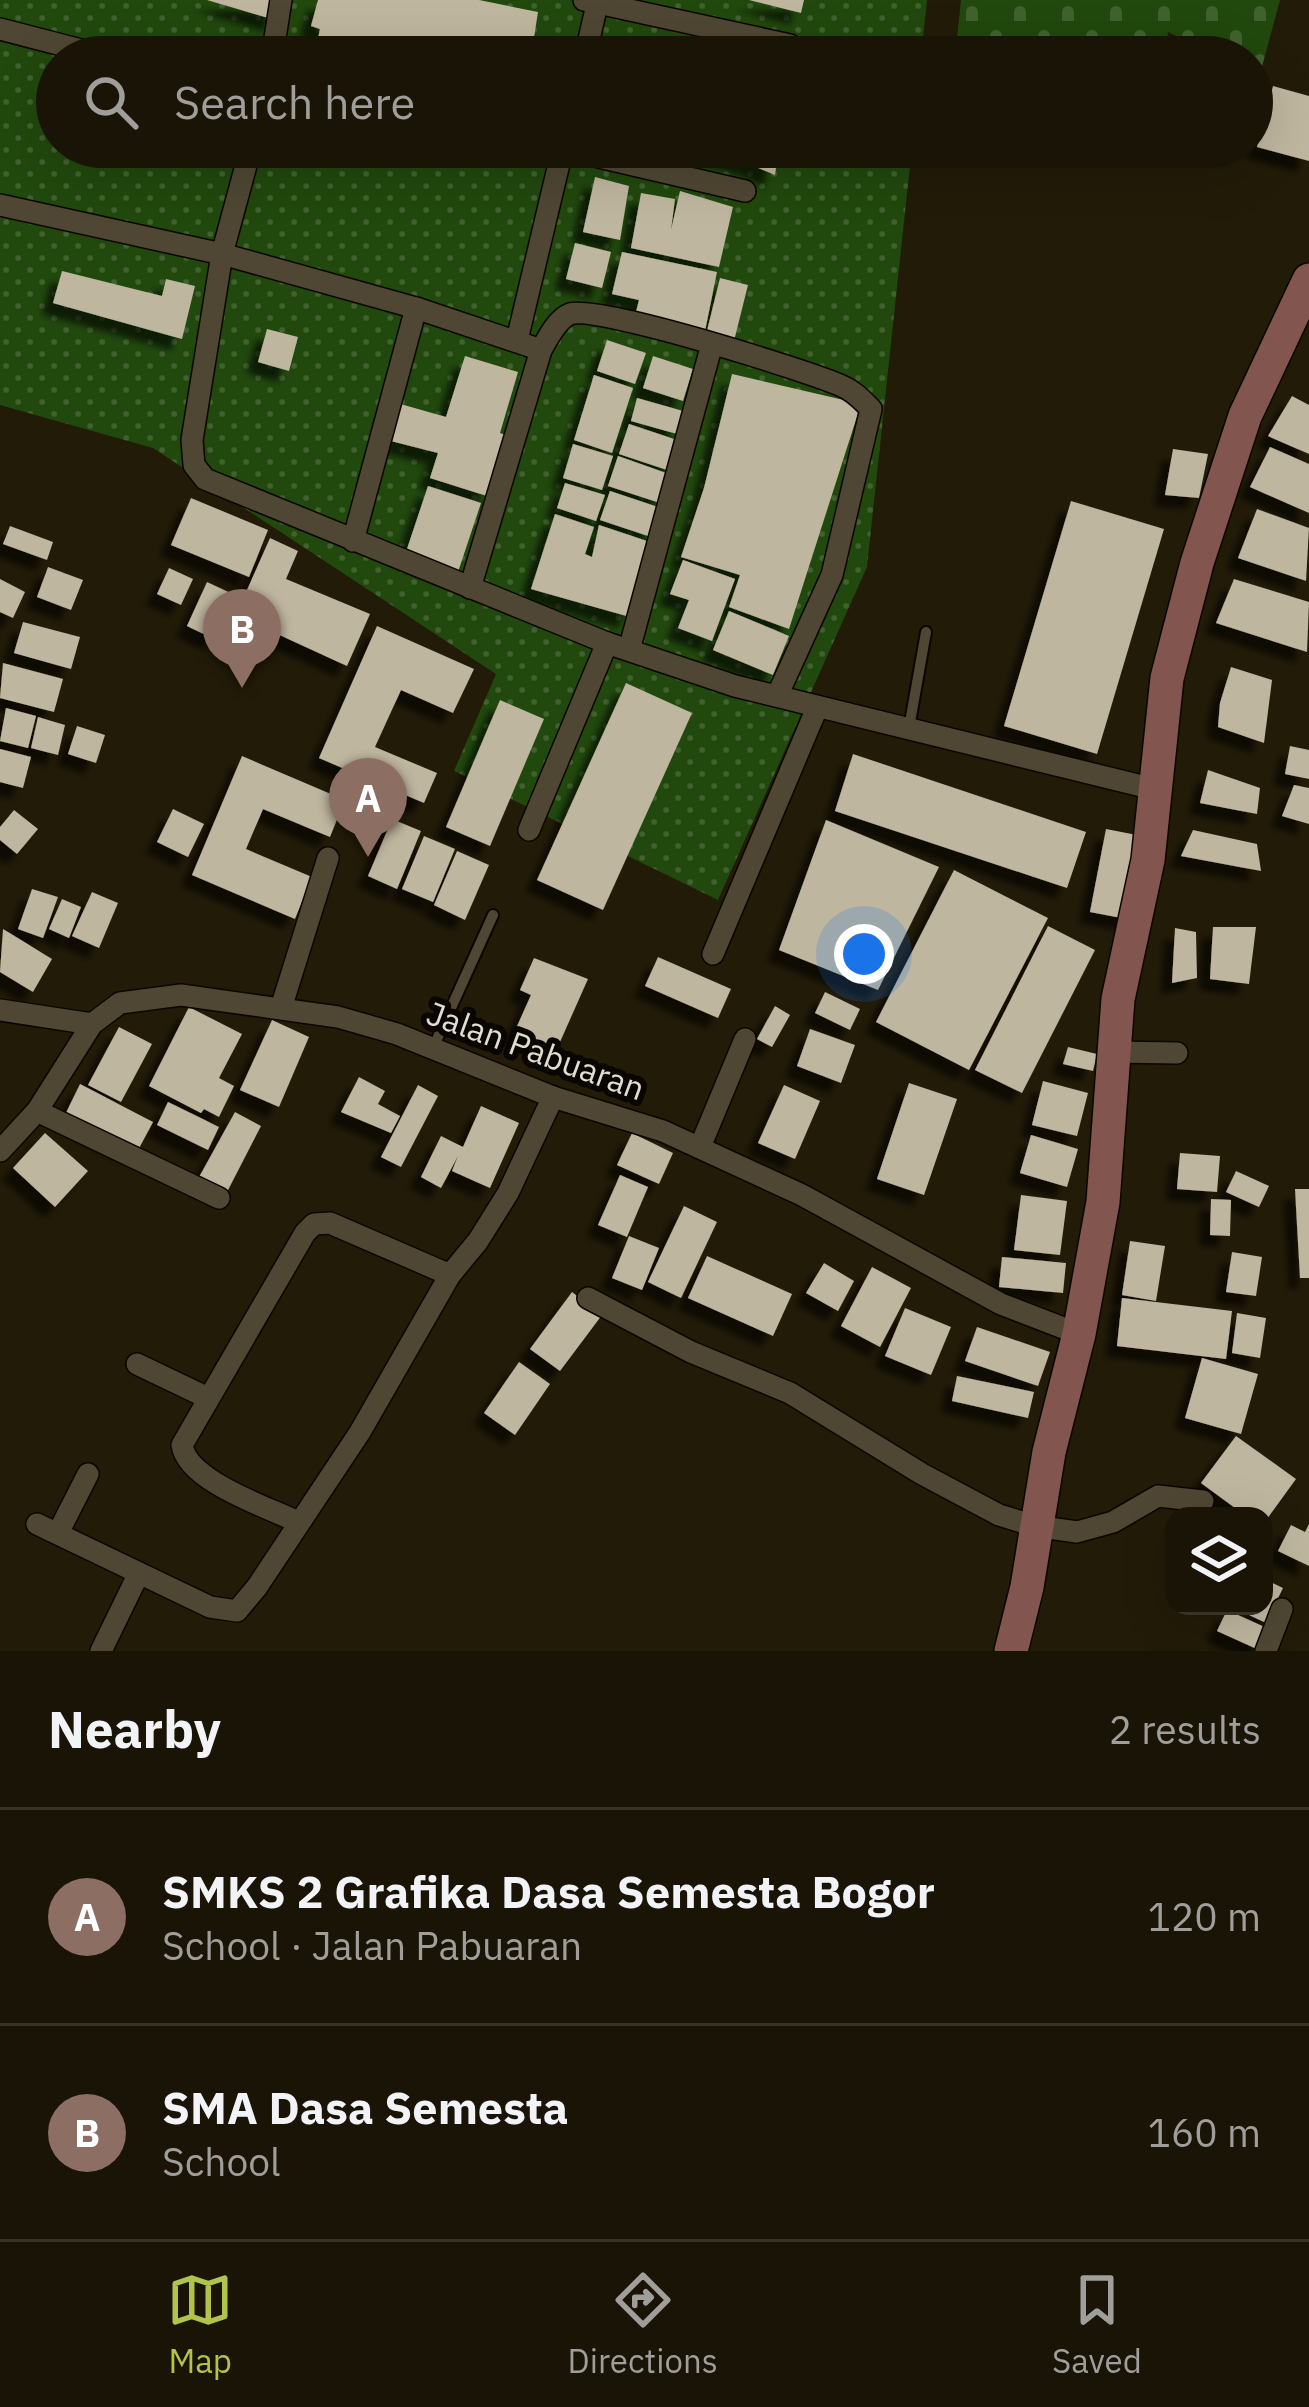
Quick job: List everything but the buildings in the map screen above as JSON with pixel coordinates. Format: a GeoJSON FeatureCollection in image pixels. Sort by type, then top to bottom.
{"type":"FeatureCollection","features":[{"type":"Feature","properties":{"kind":"main road"},"geometry":{"type":"LineString","coordinates":[[1011,1651],[1103,1202],[1118,999],[1148,860],[1168,678],[1197,563],[1245,416],[1309,280]]}},
{"type":"Feature","properties":{"kind":"street"},"geometry":{"type":"LineString","coordinates":[[275,36],[281,0]]}},
{"type":"Feature","properties":{"kind":"street"},"geometry":{"type":"LineString","coordinates":[[588,36],[594,1],[750,36]]}},
{"type":"Feature","properties":{"kind":"street"},"geometry":{"type":"LineString","coordinates":[[0,29],[36,38]]}},
{"type":"Feature","properties":{"kind":"street"},"geometry":{"type":"LineString","coordinates":[[245,168],[222,254],[192,440],[194,465],[205,479],[618,646],[735,686],[1154,789]]}},
{"type":"Feature","properties":{"kind":"street"},"geometry":{"type":"LineString","coordinates":[[518,340],[555,168]]}},
{"type":"Feature","properties":{"kind":"street"},"geometry":{"type":"LineString","coordinates":[[650,168],[745,190]]}},
{"type":"Feature","properties":{"kind":"street"},"geometry":{"type":"LineString","coordinates":[[0,205],[222,254],[416,308],[541,350]]}},
{"type":"Feature","properties":{"kind":"street"},"geometry":{"type":"LineString","coordinates":[[353,541],[416,308]]}},
{"type":"Feature","properties":{"kind":"street"},"geometry":{"type":"LineString","coordinates":[[470,588],[541,350],[569,314],[591,313],[712,344],[843,386],[871,409],[832,575],[777,696]]}},
{"type":"Feature","properties":{"kind":"street"},"geometry":{"type":"LineString","coordinates":[[529,830],[618,646],[712,344]]}},
{"type":"Feature","properties":{"kind":"street"},"geometry":{"type":"LineString","coordinates":[[713,954],[817,708]]}},
{"type":"Feature","properties":{"kind":"street"},"geometry":{"type":"LineString","coordinates":[[281,1008],[328,857]]}},
{"type":"Feature","properties":{"kind":"street","name":"Jalan Pabuaran"},"geometry":{"type":"LineString","coordinates":[[92,1024],[120,1004],[181,995],[338,1017],[433,1048],[553,1097],[663,1131],[802,1195],[1001,1304],[1078,1334]]}},
{"type":"Feature","properties":{"kind":"street"},"geometry":{"type":"LineString","coordinates":[[0,1010],[92,1024],[38,1111],[0,1151]]}},
{"type":"Feature","properties":{"kind":"street"},"geometry":{"type":"LineString","coordinates":[[700,1147],[745,1039]]}},
{"type":"Feature","properties":{"kind":"street"},"geometry":{"type":"LineString","coordinates":[[1113,1052],[1178,1053]]}},
{"type":"Feature","properties":{"kind":"street"},"geometry":{"type":"LineString","coordinates":[[88,1474],[48,1528],[210,1607],[237,1610],[360,1432],[451,1275],[478,1241],[508,1192],[553,1097]]}},
{"type":"Feature","properties":{"kind":"street"},"geometry":{"type":"LineString","coordinates":[[38,1111],[219,1198]]}},
{"type":"Feature","properties":{"kind":"street"},"geometry":{"type":"LineString","coordinates":[[298,1522],[202,1475],[184,1456],[182,1445],[305,1233],[314,1224],[330,1223],[451,1275]]}},
{"type":"Feature","properties":{"kind":"street"},"geometry":{"type":"LineString","coordinates":[[588,1298],[692,1352],[790,1393],[999,1515],[1077,1532],[1113,1522],[1166,1494],[1203,1501]]}},
{"type":"Feature","properties":{"kind":"street"},"geometry":{"type":"LineString","coordinates":[[137,1364],[208,1398]]}},
{"type":"Feature","properties":{"kind":"street"},"geometry":{"type":"LineString","coordinates":[[101,1651],[139,1573]]}},
{"type":"Feature","properties":{"kind":"street"},"geometry":{"type":"LineString","coordinates":[[1266,1651],[1282,1609]]}},
{"type":"Feature","properties":{"kind":"lane"},"geometry":{"type":"LineString","coordinates":[[909,731],[926,632]]}},
{"type":"Feature","properties":{"kind":"lane"},"geometry":{"type":"LineString","coordinates":[[433,1048],[493,915]]}},
{"type":"Feature","properties":{"kind":"green space"},"geometry":{"type":"Polygon","coordinates":[[[0,0],[927,0],[923,36],[36,36],[36,168],[910,168],[867,567],[718,900],[454,771],[496,674],[153,448],[0,405],[0,0]]]}},
{"type":"Feature","properties":{"kind":"green space"},"geometry":{"type":"Polygon","coordinates":[[[961,0],[1280,0],[1270,36],[1177,36],[1168,32],[1168,36],[957,36],[961,0]]]}},
{"type":"Feature","properties":{"kind":"place","name":"SMA Dasa Semesta"},"geometry":{"type":"Point","coordinates":[242,688]}},
{"type":"Feature","properties":{"kind":"place","name":"SMKS 2 Grafika Dasa Semesta Bogor"},"geometry":{"type":"Point","coordinates":[368,857]}}]}
